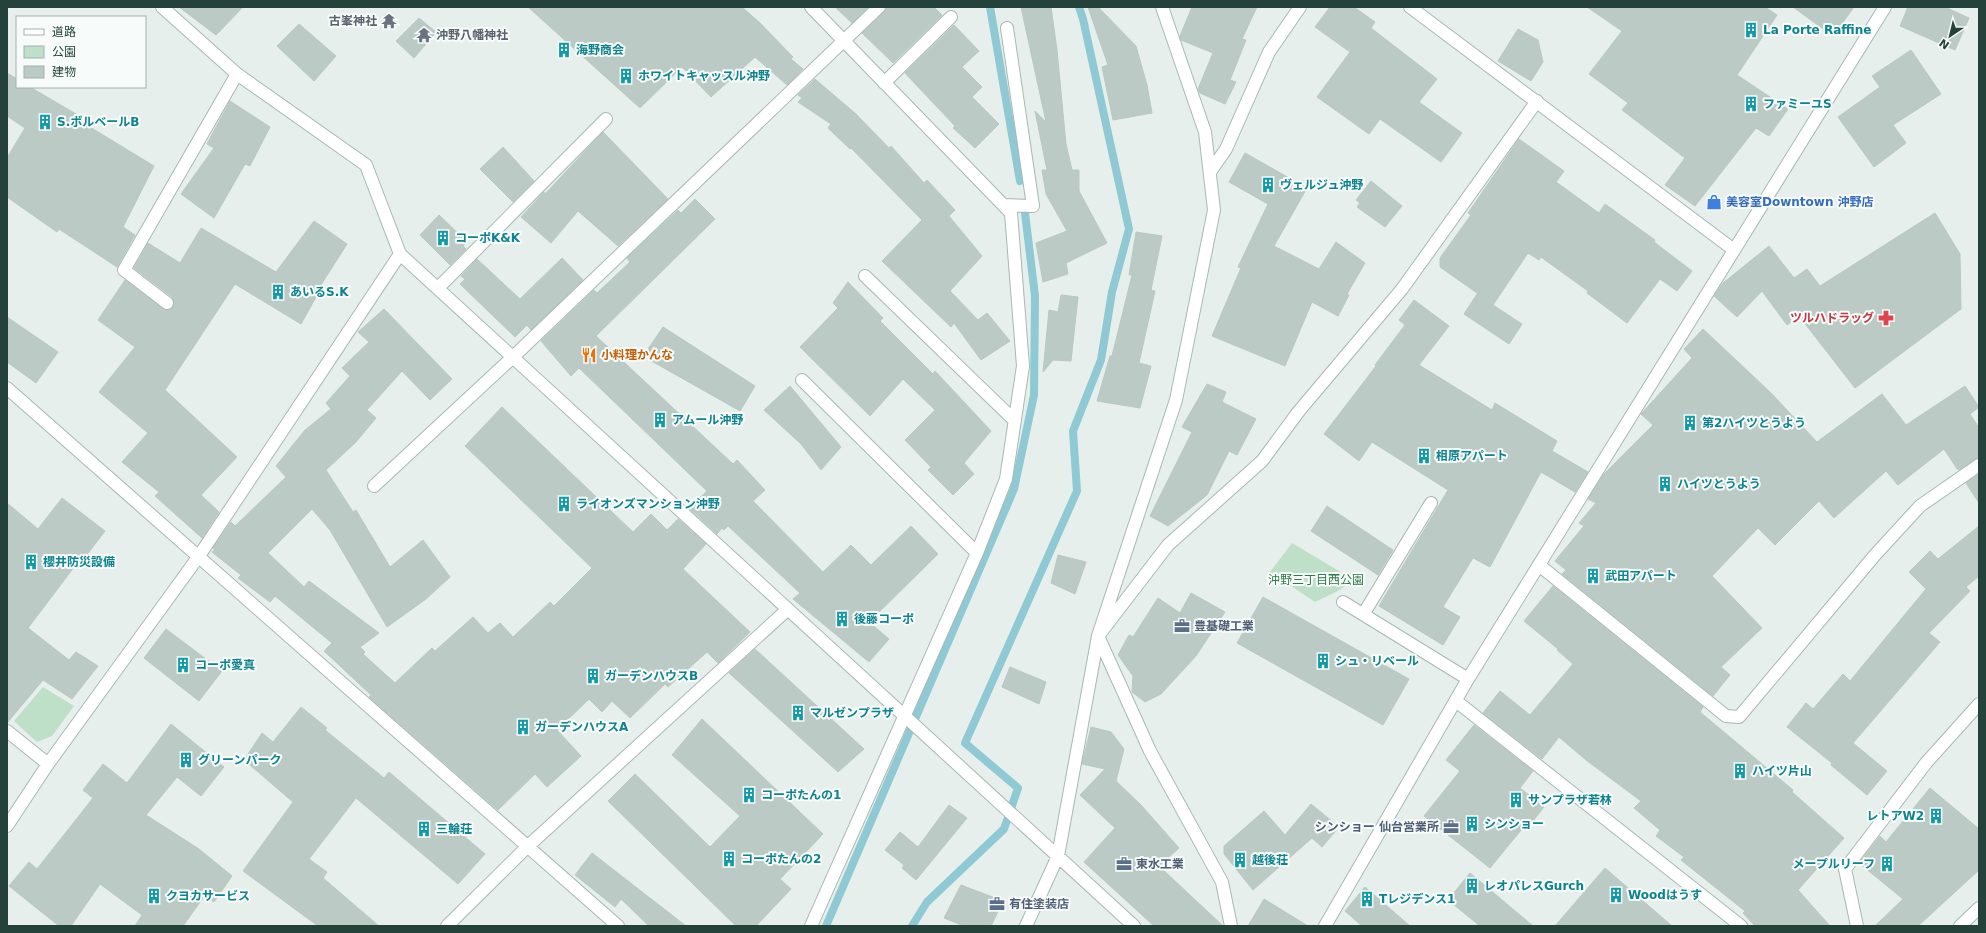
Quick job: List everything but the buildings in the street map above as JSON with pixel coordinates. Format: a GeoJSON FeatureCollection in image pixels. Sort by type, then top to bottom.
{"type":"FeatureCollection","features":[{"type":"Feature","properties":{"kind":"street"},"geometry":{"type":"LineString","coordinates":[[162,7],[237,74],[366,165],[400,254],[1134,926]]}},
{"type":"Feature","properties":{"kind":"street"},"geometry":{"type":"LineString","coordinates":[[811,7],[1011,213],[1023,366],[1006,479],[977,553],[906,718],[811,926]]}},
{"type":"Feature","properties":{"kind":"street"},"geometry":{"type":"LineString","coordinates":[[374,486],[513,357],[845,42],[879,7]]}},
{"type":"Feature","properties":{"kind":"street"},"geometry":{"type":"LineString","coordinates":[[1026,926],[1058,856],[1098,636],[1176,400],[1214,210],[1205,132],[1162,7]]}},
{"type":"Feature","properties":{"kind":"street"},"geometry":{"type":"LineString","coordinates":[[1210,172],[1226,149],[1269,52],[1300,7]]}},
{"type":"Feature","properties":{"kind":"street"},"geometry":{"type":"LineString","coordinates":[[1410,7],[1734,250]]}},
{"type":"Feature","properties":{"kind":"street"},"geometry":{"type":"LineString","coordinates":[[1325,926],[1468,678],[1885,7]]}},
{"type":"Feature","properties":{"kind":"street"},"geometry":{"type":"LineString","coordinates":[[884,83],[951,17]]}},
{"type":"Feature","properties":{"kind":"street"},"geometry":{"type":"LineString","coordinates":[[1003,205],[1033,206],[1007,28]]}},
{"type":"Feature","properties":{"kind":"street"},"geometry":{"type":"LineString","coordinates":[[167,303],[124,270],[237,74]]}},
{"type":"Feature","properties":{"kind":"street"},"geometry":{"type":"LineString","coordinates":[[1098,636],[1168,545],[1262,461],[1299,411],[1402,289],[1537,101]]}},
{"type":"Feature","properties":{"kind":"street"},"geometry":{"type":"LineString","coordinates":[[438,288],[606,119]]}},
{"type":"Feature","properties":{"kind":"street"},"geometry":{"type":"LineString","coordinates":[[7,826],[48,764],[199,556],[400,254]]}},
{"type":"Feature","properties":{"kind":"street"},"geometry":{"type":"LineString","coordinates":[[865,276],[1015,421]]}},
{"type":"Feature","properties":{"kind":"street"},"geometry":{"type":"LineString","coordinates":[[802,380],[977,553]]}},
{"type":"Feature","properties":{"kind":"street"},"geometry":{"type":"LineString","coordinates":[[7,388],[618,926]]}},
{"type":"Feature","properties":{"kind":"street"},"geometry":{"type":"LineString","coordinates":[[1539,565],[1726,716],[1739,717],[1875,555],[1920,506],[1979,466]]}},
{"type":"Feature","properties":{"kind":"street"},"geometry":{"type":"LineString","coordinates":[[1364,613],[1431,503]]}},
{"type":"Feature","properties":{"kind":"street"},"geometry":{"type":"LineString","coordinates":[[1343,602],[1364,613],[1468,678]]}},
{"type":"Feature","properties":{"kind":"street"},"geometry":{"type":"LineString","coordinates":[[447,926],[528,847],[788,609]]}},
{"type":"Feature","properties":{"kind":"street"},"geometry":{"type":"LineString","coordinates":[[1098,636],[1150,751],[1222,882],[1231,926]]}},
{"type":"Feature","properties":{"kind":"street"},"geometry":{"type":"LineString","coordinates":[[1456,701],[1741,926]]}},
{"type":"Feature","properties":{"kind":"street"},"geometry":{"type":"LineString","coordinates":[[1857,926],[1845,869],[1926,763],[1979,704]]}},
{"type":"Feature","properties":{"kind":"street"},"geometry":{"type":"LineString","coordinates":[[7,730],[48,764]]}},
{"type":"Feature","properties":{"kind":"street"},"geometry":{"type":"LineString","coordinates":[[1960,926],[1979,908]]}},
{"type":"Feature","properties":{"kind":"green space","name":"沖野三丁目西公園"},"geometry":{"type":"Polygon","coordinates":[[[1292,543],[1354,580],[1338,591],[1315,602],[1270,572],[1292,543]]]}},
{"type":"Feature","properties":{"kind":"green space"},"geometry":{"type":"Polygon","coordinates":[[[43,687],[74,706],[52,736],[37,742],[14,721],[43,687]]]}},
{"type":"Feature","properties":{"kind":"waterway"},"geometry":{"type":"LineString","coordinates":[[990,7],[1020,181]]}},
{"type":"Feature","properties":{"kind":"waterway"},"geometry":{"type":"LineString","coordinates":[[912,926],[927,902],[1004,829],[1018,788],[965,743],[1077,491],[1073,431],[1101,360],[1112,292],[1129,229],[1083,19],[1079,7]]}},
{"type":"Feature","properties":{"kind":"waterway"},"geometry":{"type":"LineString","coordinates":[[826,926],[1014,489],[1034,395],[1035,296],[1025,213]]}},
{"type":"Feature","properties":{"kind":"place","name":"古峯神社"},"geometry":{"type":"Point","coordinates":[389,21]}},
{"type":"Feature","properties":{"kind":"place","name":"La Porte Raffine"},"geometry":{"type":"Point","coordinates":[1751,30]}},
{"type":"Feature","properties":{"kind":"place","name":"沖野八幡神社"},"geometry":{"type":"Point","coordinates":[424,35]}},
{"type":"Feature","properties":{"kind":"place","name":"海野商会"},"geometry":{"type":"Point","coordinates":[564,50]}},
{"type":"Feature","properties":{"kind":"place","name":"ホワイトキャッスル沖野"},"geometry":{"type":"Point","coordinates":[626,76]}},
{"type":"Feature","properties":{"kind":"place","name":"ファミーユS"},"geometry":{"type":"Point","coordinates":[1751,104]}},
{"type":"Feature","properties":{"kind":"place","name":"S.ボルベールB"},"geometry":{"type":"Point","coordinates":[45,122]}},
{"type":"Feature","properties":{"kind":"place","name":"ヴェルジュ沖野"},"geometry":{"type":"Point","coordinates":[1268,185]}},
{"type":"Feature","properties":{"kind":"place","name":"美容室Downtown 沖野店"},"geometry":{"type":"Point","coordinates":[1714,202]}},
{"type":"Feature","properties":{"kind":"place","name":"コーポK&K"},"geometry":{"type":"Point","coordinates":[443,238]}},
{"type":"Feature","properties":{"kind":"place","name":"あいるS.K"},"geometry":{"type":"Point","coordinates":[278,292]}},
{"type":"Feature","properties":{"kind":"place","name":"ツルハドラッグ"},"geometry":{"type":"Point","coordinates":[1886,318]}},
{"type":"Feature","properties":{"kind":"place","name":"小料理かんな"},"geometry":{"type":"Point","coordinates":[589,355]}},
{"type":"Feature","properties":{"kind":"place","name":"アムール沖野"},"geometry":{"type":"Point","coordinates":[660,420]}},
{"type":"Feature","properties":{"kind":"place","name":"第2ハイツとうよう"},"geometry":{"type":"Point","coordinates":[1690,423]}},
{"type":"Feature","properties":{"kind":"place","name":"相原アパート"},"geometry":{"type":"Point","coordinates":[1424,456]}},
{"type":"Feature","properties":{"kind":"place","name":"ハイツとうよう"},"geometry":{"type":"Point","coordinates":[1665,484]}},
{"type":"Feature","properties":{"kind":"place","name":"ライオンズマンション沖野"},"geometry":{"type":"Point","coordinates":[564,504]}},
{"type":"Feature","properties":{"kind":"place","name":"櫻井防災設備"},"geometry":{"type":"Point","coordinates":[31,562]}},
{"type":"Feature","properties":{"kind":"place","name":"武田アパート"},"geometry":{"type":"Point","coordinates":[1593,576]}},
{"type":"Feature","properties":{"kind":"place","name":"後藤コーポ"},"geometry":{"type":"Point","coordinates":[842,619]}},
{"type":"Feature","properties":{"kind":"place","name":"豊基礎工業"},"geometry":{"type":"Point","coordinates":[1182,626]}},
{"type":"Feature","properties":{"kind":"place","name":"シュ・リベール"},"geometry":{"type":"Point","coordinates":[1323,661]}},
{"type":"Feature","properties":{"kind":"place","name":"コーポ愛真"},"geometry":{"type":"Point","coordinates":[183,665]}},
{"type":"Feature","properties":{"kind":"place","name":"ガーデンハウスB"},"geometry":{"type":"Point","coordinates":[593,676]}},
{"type":"Feature","properties":{"kind":"place","name":"マルゼンプラザ"},"geometry":{"type":"Point","coordinates":[798,713]}},
{"type":"Feature","properties":{"kind":"place","name":"ガーデンハウスA"},"geometry":{"type":"Point","coordinates":[523,727]}},
{"type":"Feature","properties":{"kind":"place","name":"グリーンパーク"},"geometry":{"type":"Point","coordinates":[186,760]}},
{"type":"Feature","properties":{"kind":"place","name":"ハイツ片山"},"geometry":{"type":"Point","coordinates":[1740,771]}},
{"type":"Feature","properties":{"kind":"place","name":"コーポたんの1"},"geometry":{"type":"Point","coordinates":[749,795]}},
{"type":"Feature","properties":{"kind":"place","name":"サンプラザ若林"},"geometry":{"type":"Point","coordinates":[1516,800]}},
{"type":"Feature","properties":{"kind":"place","name":"レトアW2"},"geometry":{"type":"Point","coordinates":[1936,816]}},
{"type":"Feature","properties":{"kind":"place","name":"シンショー"},"geometry":{"type":"Point","coordinates":[1472,824]}},
{"type":"Feature","properties":{"kind":"place","name":"シンショー 仙台営業所"},"geometry":{"type":"Point","coordinates":[1451,827]}},
{"type":"Feature","properties":{"kind":"place","name":"三輪荘"},"geometry":{"type":"Point","coordinates":[424,829]}},
{"type":"Feature","properties":{"kind":"place","name":"コーポたんの2"},"geometry":{"type":"Point","coordinates":[729,859]}},
{"type":"Feature","properties":{"kind":"place","name":"越後荘"},"geometry":{"type":"Point","coordinates":[1240,860]}},
{"type":"Feature","properties":{"kind":"place","name":"東水工業"},"geometry":{"type":"Point","coordinates":[1124,864]}},
{"type":"Feature","properties":{"kind":"place","name":"メープルリーフ"},"geometry":{"type":"Point","coordinates":[1887,864]}},
{"type":"Feature","properties":{"kind":"place","name":"レオパレスGurch"},"geometry":{"type":"Point","coordinates":[1472,886]}},
{"type":"Feature","properties":{"kind":"place","name":"Woodはうす"},"geometry":{"type":"Point","coordinates":[1616,895]}},
{"type":"Feature","properties":{"kind":"place","name":"クヨカサービス"},"geometry":{"type":"Point","coordinates":[154,896]}},
{"type":"Feature","properties":{"kind":"place","name":"Tレジデンス1"},"geometry":{"type":"Point","coordinates":[1367,899]}},
{"type":"Feature","properties":{"kind":"place","name":"有住塗装店"},"geometry":{"type":"Point","coordinates":[997,904]}}]}
